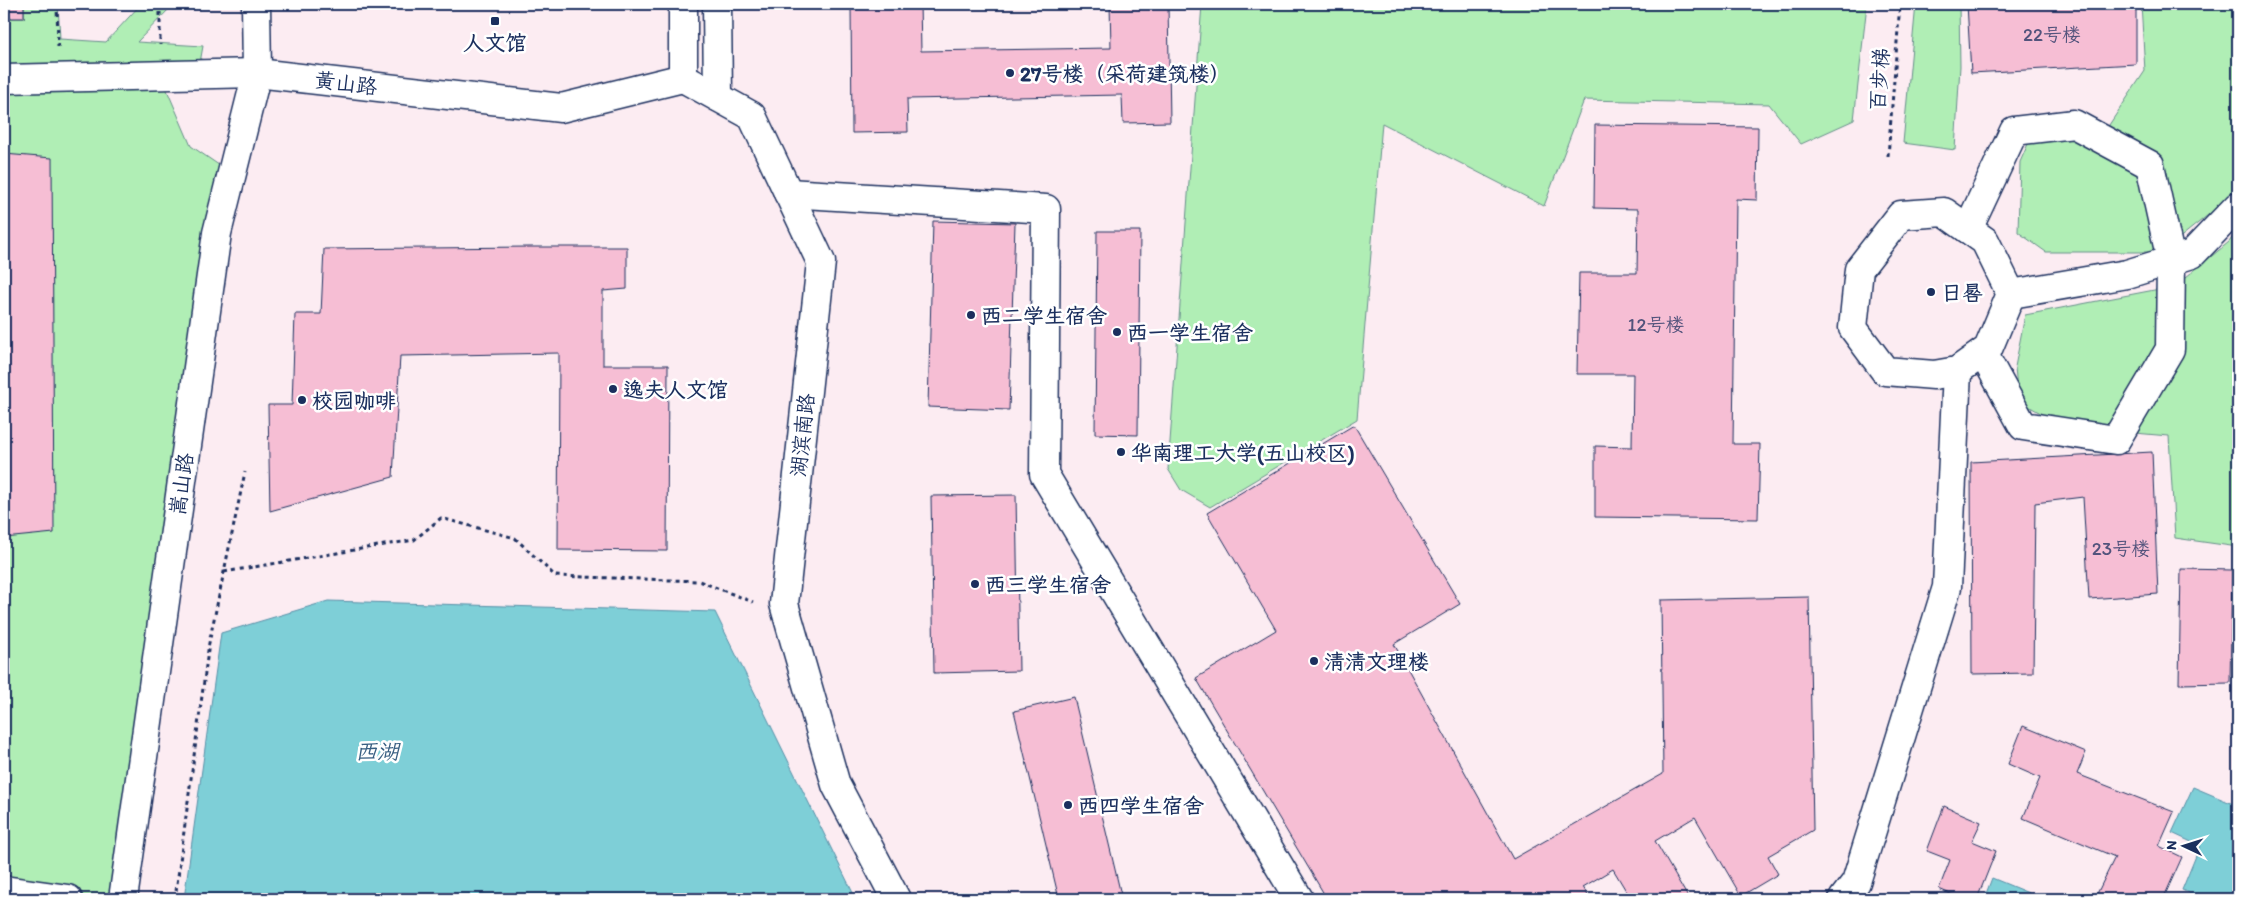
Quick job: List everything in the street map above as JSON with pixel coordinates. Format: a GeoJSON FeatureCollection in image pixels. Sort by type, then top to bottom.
{"type":"FeatureCollection","features":[{"type":"Feature","properties":{"kind":"street","name":"嵩山路"},"geometry":{"type":"LineString","coordinates":[[122,899],[217,232],[257,73],[256,4]]}},
{"type":"Feature","properties":{"kind":"street"},"geometry":{"type":"LineString","coordinates":[[683,4],[683,78]]}},
{"type":"Feature","properties":{"kind":"street"},"geometry":{"type":"LineString","coordinates":[[717,4],[718,97]]}},
{"type":"Feature","properties":{"kind":"street","name":"黄山路"},"geometry":{"type":"LineString","coordinates":[[4,79],[257,73],[561,108],[683,78]]}},
{"type":"Feature","properties":{"kind":"street","name":"湖滨南路"},"geometry":{"type":"LineString","coordinates":[[683,78],[752,116],[821,262],[784,604],[836,785],[896,899]]}},
{"type":"Feature","properties":{"kind":"street"},"geometry":{"type":"LineString","coordinates":[[1968,229],[2014,132],[2074,124],[2150,165],[2171,260],[2170,349],[2116,440],[2023,426],[1983,353]]}},
{"type":"Feature","properties":{"kind":"street"},"geometry":{"type":"LineString","coordinates":[[788,193],[1046,209],[1044,474],[1299,899]]}},
{"type":"Feature","properties":{"kind":"street"},"geometry":{"type":"LineString","coordinates":[[2011,294],[2127,274],[2192,254],[2238,206]]}},
{"type":"Feature","properties":{"kind":"street"},"geometry":{"type":"LineString","coordinates":[[1944,212],[1968,229],[1985,241],[2011,294],[1988,349],[1957,371],[1934,375],[1885,371],[1854,328],[1859,269],[1901,215],[1944,212]]}},
{"type":"Feature","properties":{"kind":"street"},"geometry":{"type":"LineString","coordinates":[[1850,891],[1947,587],[1957,371]]}},
{"type":"Feature","properties":{"kind":"street"},"geometry":{"type":"LineString","coordinates":[[4,890],[68,899]]}},
{"type":"Feature","properties":{"kind":"path"},"geometry":{"type":"LineString","coordinates":[[57,4],[59,77]]}},
{"type":"Feature","properties":{"kind":"path"},"geometry":{"type":"LineString","coordinates":[[160,4],[160,75]]}},
{"type":"Feature","properties":{"kind":"path","name":"百步梯"},"geometry":{"type":"LineString","coordinates":[[1888,156],[1900,4]]}},
{"type":"Feature","properties":{"kind":"path"},"geometry":{"type":"LineString","coordinates":[[175,899],[209,644],[244,472]]}},
{"type":"Feature","properties":{"kind":"path"},"geometry":{"type":"LineString","coordinates":[[224,572],[414,540],[441,518],[515,538],[555,576],[699,581],[751,601],[790,627]]}},
{"type":"Feature","properties":{"kind":"shaded area","name":"华南理工大学(五山校区)"},"geometry":{"type":"Polygon","coordinates":[[[4,4],[2238,4],[2238,899],[4,899],[4,4]]]}},
{"type":"Feature","properties":{"kind":"green space"},"geometry":{"type":"Polygon","coordinates":[[[24,4],[58,4],[60,39],[106,42],[141,4],[165,4],[170,8],[137,42],[203,46],[198,74],[161,76],[191,146],[232,174],[122,899],[4,899],[4,18],[24,18],[24,4]]]}},
{"type":"Feature","properties":{"kind":"green space"},"geometry":{"type":"Polygon","coordinates":[[[1202,4],[1867,4],[1854,120],[1801,144],[1769,104],[1584,100],[1544,206],[1382,123],[1357,419],[1210,507],[1181,490],[1168,469],[1202,4]]]}},
{"type":"Feature","properties":{"kind":"green space"},"geometry":{"type":"Polygon","coordinates":[[[1916,4],[1959,4],[1960,66],[1955,150],[1903,143],[1916,4]]]}},
{"type":"Feature","properties":{"kind":"green space"},"geometry":{"type":"Polygon","coordinates":[[[2141,4],[2238,4],[2238,184],[2223,203],[2162,252],[2046,252],[2018,232],[2020,162],[2031,137],[2105,131],[2145,71],[2141,4]]]}},
{"type":"Feature","properties":{"kind":"green space"},"geometry":{"type":"Polygon","coordinates":[[[2238,230],[2238,547],[2175,538],[2169,436],[2065,427],[2018,400],[2015,367],[2025,315],[2175,286],[2229,242],[2238,230]]]}},
{"type":"Feature","properties":{"kind":"water"},"geometry":{"type":"Polygon","coordinates":[[[360,4],[530,4],[360,9],[360,4]]]}},
{"type":"Feature","properties":{"kind":"water","name":"西湖"},"geometry":{"type":"Polygon","coordinates":[[[328,601],[715,612],[856,899],[184,899],[221,633],[328,601]]]}},
{"type":"Feature","properties":{"kind":"water"},"geometry":{"type":"Polygon","coordinates":[[[2193,787],[2238,806],[2238,899],[2201,899],[2182,890],[2200,846],[2172,833],[2193,787]]]}},
{"type":"Feature","properties":{"kind":"water"},"geometry":{"type":"Polygon","coordinates":[[[1992,878],[2043,899],[1984,899],[1992,878]]]}},
{"type":"Feature","properties":{"kind":"building"},"geometry":{"type":"Polygon","coordinates":[[[4,4],[24,4],[24,18],[4,18],[4,4]]]}},
{"type":"Feature","properties":{"kind":"building","name":"27号楼（采荷建筑楼）"},"geometry":{"type":"Polygon","coordinates":[[[851,4],[920,4],[921,51],[1111,48],[1110,4],[1168,4],[1170,122],[1123,123],[1122,95],[907,99],[908,132],[852,133],[851,4]]]}},
{"type":"Feature","properties":{"kind":"building"},"geometry":{"type":"Polygon","coordinates":[[[1967,4],[2136,4],[2136,64],[1971,73],[1967,4]]]}},
{"type":"Feature","properties":{"kind":"building"},"geometry":{"type":"Polygon","coordinates":[[[1595,125],[1758,127],[1757,200],[1736,199],[1733,444],[1760,444],[1758,519],[1595,517],[1595,446],[1632,447],[1633,374],[1577,374],[1579,273],[1637,273],[1638,209],[1594,208],[1595,125]]]}},
{"type":"Feature","properties":{"kind":"building"},"geometry":{"type":"Polygon","coordinates":[[[4,154],[52,158],[54,533],[4,538],[4,154]]]}},
{"type":"Feature","properties":{"kind":"building","name":"西二学生宿舍"},"geometry":{"type":"Polygon","coordinates":[[[933,221],[1015,223],[1009,410],[928,407],[933,221]]]}},
{"type":"Feature","properties":{"kind":"building","name":"西一学生宿舍"},"geometry":{"type":"Polygon","coordinates":[[[1097,231],[1140,231],[1138,435],[1095,434],[1097,231]]]}},
{"type":"Feature","properties":{"kind":"building","name":"逸夫人文馆"},"geometry":{"type":"Polygon","coordinates":[[[627,247],[627,289],[603,291],[603,365],[668,365],[667,551],[558,550],[559,353],[400,356],[393,477],[270,511],[268,405],[292,405],[295,314],[321,314],[324,249],[627,247]]]}},
{"type":"Feature","properties":{"kind":"building","name":"清清文理楼"},"geometry":{"type":"Polygon","coordinates":[[[1354,425],[1460,604],[1394,644],[1513,859],[1663,774],[1661,600],[1809,597],[1813,830],[1768,856],[1778,874],[1741,896],[1695,817],[1655,841],[1689,899],[1631,899],[1613,869],[1583,887],[1590,899],[1327,899],[1196,678],[1276,630],[1207,513],[1354,425]]]}},
{"type":"Feature","properties":{"kind":"building"},"geometry":{"type":"Polygon","coordinates":[[[2152,452],[2158,594],[2089,599],[2083,497],[2035,503],[2033,673],[1972,674],[1971,462],[2152,452]]]}},
{"type":"Feature","properties":{"kind":"building","name":"西三学生宿舍"},"geometry":{"type":"Polygon","coordinates":[[[1016,495],[1019,671],[934,673],[931,496],[1016,495]]]}},
{"type":"Feature","properties":{"kind":"building"},"geometry":{"type":"Polygon","coordinates":[[[2181,569],[2232,570],[2230,683],[2179,684],[2181,569]]]}},
{"type":"Feature","properties":{"kind":"building","name":"西四学生宿舍"},"geometry":{"type":"Polygon","coordinates":[[[1074,697],[1122,899],[1059,899],[1014,711],[1074,697]]]}},
{"type":"Feature","properties":{"kind":"building"},"geometry":{"type":"Polygon","coordinates":[[[4,698],[6,736],[4,736],[4,698]]]}},
{"type":"Feature","properties":{"kind":"building"},"geometry":{"type":"Polygon","coordinates":[[[2023,726],[2086,752],[2077,774],[2174,812],[2159,846],[2182,857],[2165,895],[2173,899],[2095,898],[2115,857],[2023,818],[2040,778],[2008,764],[2023,726]]]}},
{"type":"Feature","properties":{"kind":"building"},"geometry":{"type":"Polygon","coordinates":[[[1944,806],[1981,822],[1972,841],[1996,851],[1977,899],[1962,899],[1939,889],[1950,860],[1927,851],[1944,806]]]}},
{"type":"Feature","properties":{"kind":"place","name":"人文馆"},"geometry":{"type":"Point","coordinates":[495,21]}},
{"type":"Feature","properties":{"kind":"place","name":"27号楼（采荷建筑楼）"},"geometry":{"type":"Point","coordinates":[1010,73]}},
{"type":"Feature","properties":{"kind":"place","name":"日晷"},"geometry":{"type":"Point","coordinates":[1931,292]}},
{"type":"Feature","properties":{"kind":"place","name":"西二学生宿舍"},"geometry":{"type":"Point","coordinates":[971,315]}},
{"type":"Feature","properties":{"kind":"place","name":"西一学生宿舍"},"geometry":{"type":"Point","coordinates":[1117,332]}},
{"type":"Feature","properties":{"kind":"place","name":"逸夫人文馆"},"geometry":{"type":"Point","coordinates":[613,389]}},
{"type":"Feature","properties":{"kind":"place","name":"校园咖啡"},"geometry":{"type":"Point","coordinates":[302,400]}},
{"type":"Feature","properties":{"kind":"place","name":"华南理工大学(五山校区)"},"geometry":{"type":"Point","coordinates":[1121,452]}},
{"type":"Feature","properties":{"kind":"place","name":"西三学生宿舍"},"geometry":{"type":"Point","coordinates":[975,584]}},
{"type":"Feature","properties":{"kind":"place","name":"清清文理楼"},"geometry":{"type":"Point","coordinates":[1314,661]}},
{"type":"Feature","properties":{"kind":"place","name":"西四学生宿舍"},"geometry":{"type":"Point","coordinates":[1068,805]}}]}
